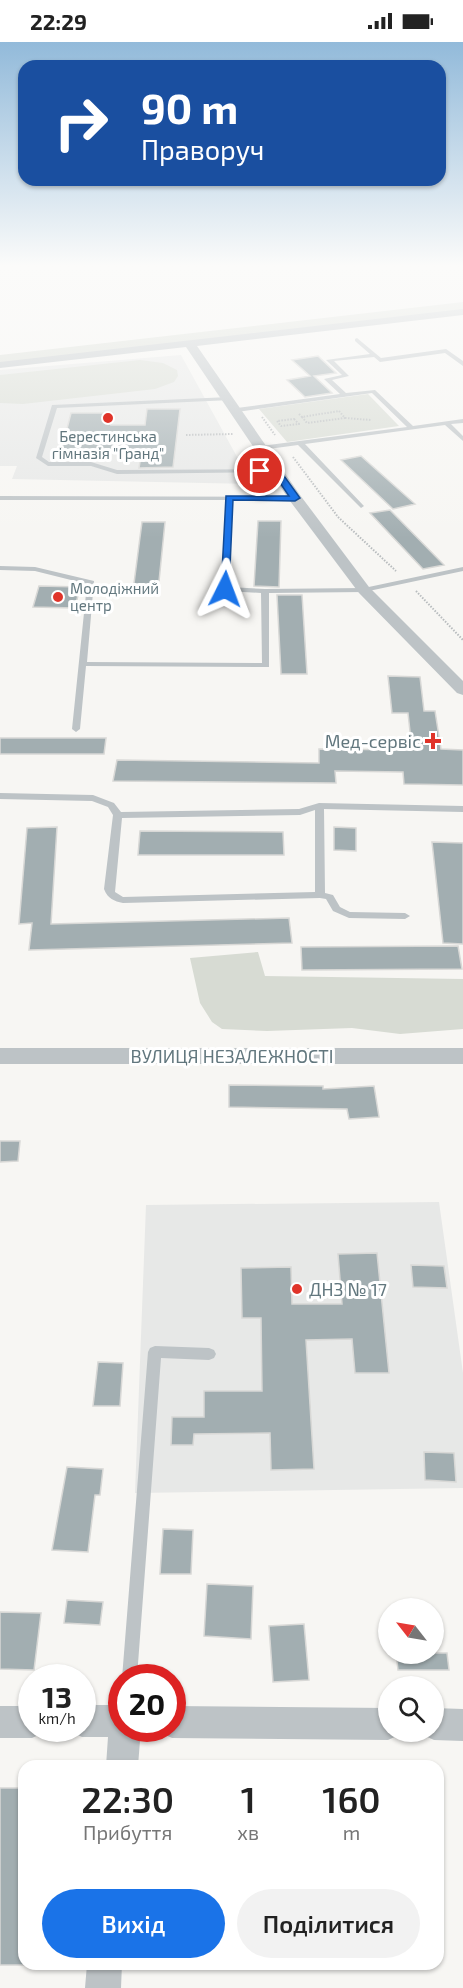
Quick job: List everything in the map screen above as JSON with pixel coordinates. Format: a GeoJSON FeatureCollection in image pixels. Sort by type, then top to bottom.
{"type":"FeatureCollection","features":[{"type":"Feature","properties":{"kind":"street"},"geometry":{"type":"LineString","coordinates":[[0,365],[74,357]]}},
{"type":"Feature","properties":{"kind":"street"},"geometry":{"type":"LineString","coordinates":[[199,357],[295,498],[364,590],[463,690]]}},
{"type":"Feature","properties":{"kind":"street","name":"ВУЛИЦЯ НЕЗАЛЕЖНОСТІ"},"geometry":{"type":"LineString","coordinates":[[0,1056],[463,1056]]}},
{"type":"Feature","properties":{"kind":"street"},"geometry":{"type":"LineString","coordinates":[[0,1722],[18,1722]]}},
{"type":"Feature","properties":{"kind":"street"},"geometry":{"type":"LineString","coordinates":[[186,1722],[378,1724]]}},
{"type":"Feature","properties":{"kind":"street"},"geometry":{"type":"LineString","coordinates":[[444,1724],[463,1725]]}},
{"type":"Feature","properties":{"kind":"street"},"geometry":{"type":"LineString","coordinates":[[122,1760],[124,1742]]}},
{"type":"Feature","properties":{"kind":"street"},"geometry":{"type":"LineString","coordinates":[[103,1988],[104,1970]]}},
{"type":"Feature","properties":{"kind":"lane"},"geometry":{"type":"LineString","coordinates":[[345,395],[327,379],[346,376],[329,360],[358,357]]}},
{"type":"Feature","properties":{"kind":"lane"},"geometry":{"type":"LineString","coordinates":[[377,357],[380,360],[403,357]]}},
{"type":"Feature","properties":{"kind":"lane"},"geometry":{"type":"LineString","coordinates":[[276,471],[117,472],[94,465],[48,464],[39,458],[54,406],[233,404],[254,407],[373,391],[412,428]]}},
{"type":"Feature","properties":{"kind":"lane"},"geometry":{"type":"LineString","coordinates":[[261,448],[463,421]]}},
{"type":"Feature","properties":{"kind":"lane"},"geometry":{"type":"LineString","coordinates":[[446,423],[463,438]]}},
{"type":"Feature","properties":{"kind":"lane"},"geometry":{"type":"LineString","coordinates":[[300,442],[361,506]]}},
{"type":"Feature","properties":{"kind":"lane"},"geometry":{"type":"LineString","coordinates":[[0,498],[295,498]]}},
{"type":"Feature","properties":{"kind":"lane"},"geometry":{"type":"LineString","coordinates":[[229,498],[225,589],[364,590],[463,569]]}},
{"type":"Feature","properties":{"kind":"lane"},"geometry":{"type":"LineString","coordinates":[[0,568],[35,569],[92,583],[76,729]]}},
{"type":"Feature","properties":{"kind":"lane"},"geometry":{"type":"LineString","coordinates":[[83,664],[266,665],[264,591]]}},
{"type":"Feature","properties":{"kind":"lane"},"geometry":{"type":"LineString","coordinates":[[0,796],[93,798],[111,805],[118,815],[109,889],[110,895],[114,898],[123,900],[320,895],[330,897],[336,909],[350,915],[405,916]]}},
{"type":"Feature","properties":{"kind":"lane"},"geometry":{"type":"LineString","coordinates":[[118,815],[300,813],[319,806],[463,809]]}},
{"type":"Feature","properties":{"kind":"lane"},"geometry":{"type":"LineString","coordinates":[[319,806],[320,895]]}},
{"type":"Feature","properties":{"kind":"lane"},"geometry":{"type":"LineString","coordinates":[[130,1664],[154,1352],[210,1354]]}},
{"type":"Feature","properties":{"kind":"path"},"geometry":{"type":"LineString","coordinates":[[254,407],[338,517],[407,581],[463,640]]}},
{"type":"Feature","properties":{"kind":"path"},"geometry":{"type":"LineString","coordinates":[[268,425],[279,424],[281,426],[299,424],[296,421],[304,420],[307,423],[345,418],[339,411],[301,417],[304,420]]}},
{"type":"Feature","properties":{"kind":"path"},"geometry":{"type":"LineString","coordinates":[[186,435],[233,434]]}},
{"type":"Feature","properties":{"kind":"shaded area"},"geometry":{"type":"Polygon","coordinates":[[[0,357],[72,357],[0,365],[0,357]]]}},
{"type":"Feature","properties":{"kind":"shaded area","name":"Берестинська гімназія \"Гранд\""},"geometry":{"type":"Polygon","coordinates":[[[182,357],[252,484],[12,479],[17,466],[0,466],[0,370],[182,357]]]}},
{"type":"Feature","properties":{"kind":"shaded area"},"geometry":{"type":"Polygon","coordinates":[[[140,360],[163,363],[177,370],[178,376],[174,382],[155,389],[23,404],[0,403],[0,375],[140,360]]]}},
{"type":"Feature","properties":{"kind":"shaded area"},"geometry":{"type":"Polygon","coordinates":[[[368,394],[399,426],[287,442],[259,409],[368,394]]]}},
{"type":"Feature","properties":{"kind":"shaded area"},"geometry":{"type":"Polygon","coordinates":[[[258,952],[265,976],[463,979],[463,1029],[400,1034],[352,1028],[267,1031],[222,1029],[212,1022],[200,1003],[190,958],[258,952]]]}},
{"type":"Feature","properties":{"kind":"shaded area","name":"ДНЗ № 17"},"geometry":{"type":"Polygon","coordinates":[[[439,1202],[463,1373],[463,1488],[135,1493],[146,1205],[439,1202]]]}},
{"type":"Feature","properties":{"kind":"building"},"geometry":{"type":"Polygon","coordinates":[[[319,357],[336,373],[314,376],[332,393],[305,397],[287,380],[310,376],[292,360],[319,357]]]}},
{"type":"Feature","properties":{"kind":"building"},"geometry":{"type":"Polygon","coordinates":[[[147,409],[180,409],[173,467],[139,468],[142,450],[105,450],[102,461],[59,460],[71,413],[113,413],[111,425],[145,425],[147,409]]]}},
{"type":"Feature","properties":{"kind":"building"},"geometry":{"type":"Polygon","coordinates":[[[361,456],[415,504],[393,509],[341,460],[361,456]]]}},
{"type":"Feature","properties":{"kind":"building"},"geometry":{"type":"Polygon","coordinates":[[[390,510],[444,565],[423,569],[370,513],[390,510]]]}},
{"type":"Feature","properties":{"kind":"building"},"geometry":{"type":"Polygon","coordinates":[[[258,521],[281,521],[279,587],[254,586],[258,521]]]}},
{"type":"Feature","properties":{"kind":"building"},"geometry":{"type":"Polygon","coordinates":[[[142,522],[165,522],[158,591],[133,591],[142,522]]]}},
{"type":"Feature","properties":{"kind":"building"},"geometry":{"type":"Polygon","coordinates":[[[39,586],[80,587],[75,608],[33,607],[39,586]]]}},
{"type":"Feature","properties":{"kind":"building"},"geometry":{"type":"Polygon","coordinates":[[[277,595],[302,595],[307,674],[281,674],[277,595]]]}},
{"type":"Feature","properties":{"kind":"building"},"geometry":{"type":"Polygon","coordinates":[[[388,676],[420,677],[424,711],[435,711],[441,749],[463,750],[463,785],[404,784],[403,772],[335,771],[336,783],[113,781],[117,760],[319,763],[319,749],[412,750],[408,713],[392,713],[388,676]]]}},
{"type":"Feature","properties":{"kind":"building"},"geometry":{"type":"Polygon","coordinates":[[[0,738],[106,738],[104,754],[0,754],[0,738]]]}},
{"type":"Feature","properties":{"kind":"building"},"geometry":{"type":"Polygon","coordinates":[[[57,827],[51,924],[289,918],[292,943],[29,950],[32,923],[19,924],[27,828],[57,827]]]}},
{"type":"Feature","properties":{"kind":"building"},"geometry":{"type":"Polygon","coordinates":[[[334,827],[356,828],[356,851],[334,850],[334,827]]]}},
{"type":"Feature","properties":{"kind":"building"},"geometry":{"type":"Polygon","coordinates":[[[140,831],[283,832],[284,855],[138,855],[140,831]]]}},
{"type":"Feature","properties":{"kind":"building"},"geometry":{"type":"Polygon","coordinates":[[[432,842],[463,843],[463,944],[443,943],[432,842]]]}},
{"type":"Feature","properties":{"kind":"building"},"geometry":{"type":"Polygon","coordinates":[[[458,946],[462,969],[302,970],[301,947],[458,946]]]}},
{"type":"Feature","properties":{"kind":"building"},"geometry":{"type":"Polygon","coordinates":[[[229,1085],[323,1086],[323,1089],[374,1086],[379,1117],[349,1119],[347,1109],[229,1107],[229,1085]]]}},
{"type":"Feature","properties":{"kind":"building"},"geometry":{"type":"Polygon","coordinates":[[[0,1141],[20,1141],[18,1161],[0,1162],[0,1141]]]}},
{"type":"Feature","properties":{"kind":"building"},"geometry":{"type":"Polygon","coordinates":[[[377,1253],[389,1373],[355,1373],[352,1339],[306,1340],[314,1469],[271,1470],[270,1433],[194,1434],[193,1445],[171,1445],[172,1417],[204,1417],[204,1391],[262,1391],[261,1318],[242,1318],[241,1268],[291,1267],[292,1304],[342,1304],[338,1254],[377,1253]]]}},
{"type":"Feature","properties":{"kind":"building"},"geometry":{"type":"Polygon","coordinates":[[[411,1265],[444,1266],[447,1288],[413,1287],[411,1265]]]}},
{"type":"Feature","properties":{"kind":"building"},"geometry":{"type":"Polygon","coordinates":[[[98,1362],[123,1363],[120,1406],[93,1406],[98,1362]]]}},
{"type":"Feature","properties":{"kind":"building"},"geometry":{"type":"Polygon","coordinates":[[[424,1452],[454,1453],[456,1482],[425,1480],[424,1452]]]}},
{"type":"Feature","properties":{"kind":"building"},"geometry":{"type":"Polygon","coordinates":[[[67,1467],[103,1469],[100,1495],[95,1495],[88,1552],[52,1550],[67,1467]]]}},
{"type":"Feature","properties":{"kind":"building"},"geometry":{"type":"Polygon","coordinates":[[[163,1529],[193,1530],[191,1574],[160,1574],[163,1529]]]}},
{"type":"Feature","properties":{"kind":"building"},"geometry":{"type":"Polygon","coordinates":[[[207,1584],[253,1586],[251,1639],[204,1636],[207,1584]]]}},
{"type":"Feature","properties":{"kind":"building"},"geometry":{"type":"Polygon","coordinates":[[[67,1600],[103,1602],[100,1625],[64,1623],[67,1600]]]}},
{"type":"Feature","properties":{"kind":"building"},"geometry":{"type":"Polygon","coordinates":[[[0,1612],[41,1613],[35,1664],[18,1664],[18,1670],[0,1669],[0,1612]]]}},
{"type":"Feature","properties":{"kind":"building"},"geometry":{"type":"Polygon","coordinates":[[[304,1624],[309,1680],[273,1682],[269,1626],[304,1624]]]}},
{"type":"Feature","properties":{"kind":"building"},"geometry":{"type":"Polygon","coordinates":[[[444,1653],[447,1653],[449,1670],[398,1670],[397,1664],[444,1664],[444,1653]]]}},
{"type":"Feature","properties":{"kind":"building"},"geometry":{"type":"Polygon","coordinates":[[[0,1788],[18,1788],[18,1965],[0,1965],[0,1788]]]}},
{"type":"Feature","properties":{"kind":"place","name":"Берестинська гімназія \"Гранд\""},"geometry":{"type":"Point","coordinates":[108,418]}},
{"type":"Feature","properties":{"kind":"place","name":"Молодіжний центр"},"geometry":{"type":"Point","coordinates":[58,597]}},
{"type":"Feature","properties":{"kind":"place","name":"Мед-сервіс"},"geometry":{"type":"Point","coordinates":[433,741]}},
{"type":"Feature","properties":{"kind":"place","name":"ДНЗ № 17"},"geometry":{"type":"Point","coordinates":[297,1289]}},
{"type":"Feature","properties":{"kind":"route"},"geometry":{"type":"LineString","coordinates":[[225,589],[229,498],[295,498],[276,471],[260,471]]}}]}
